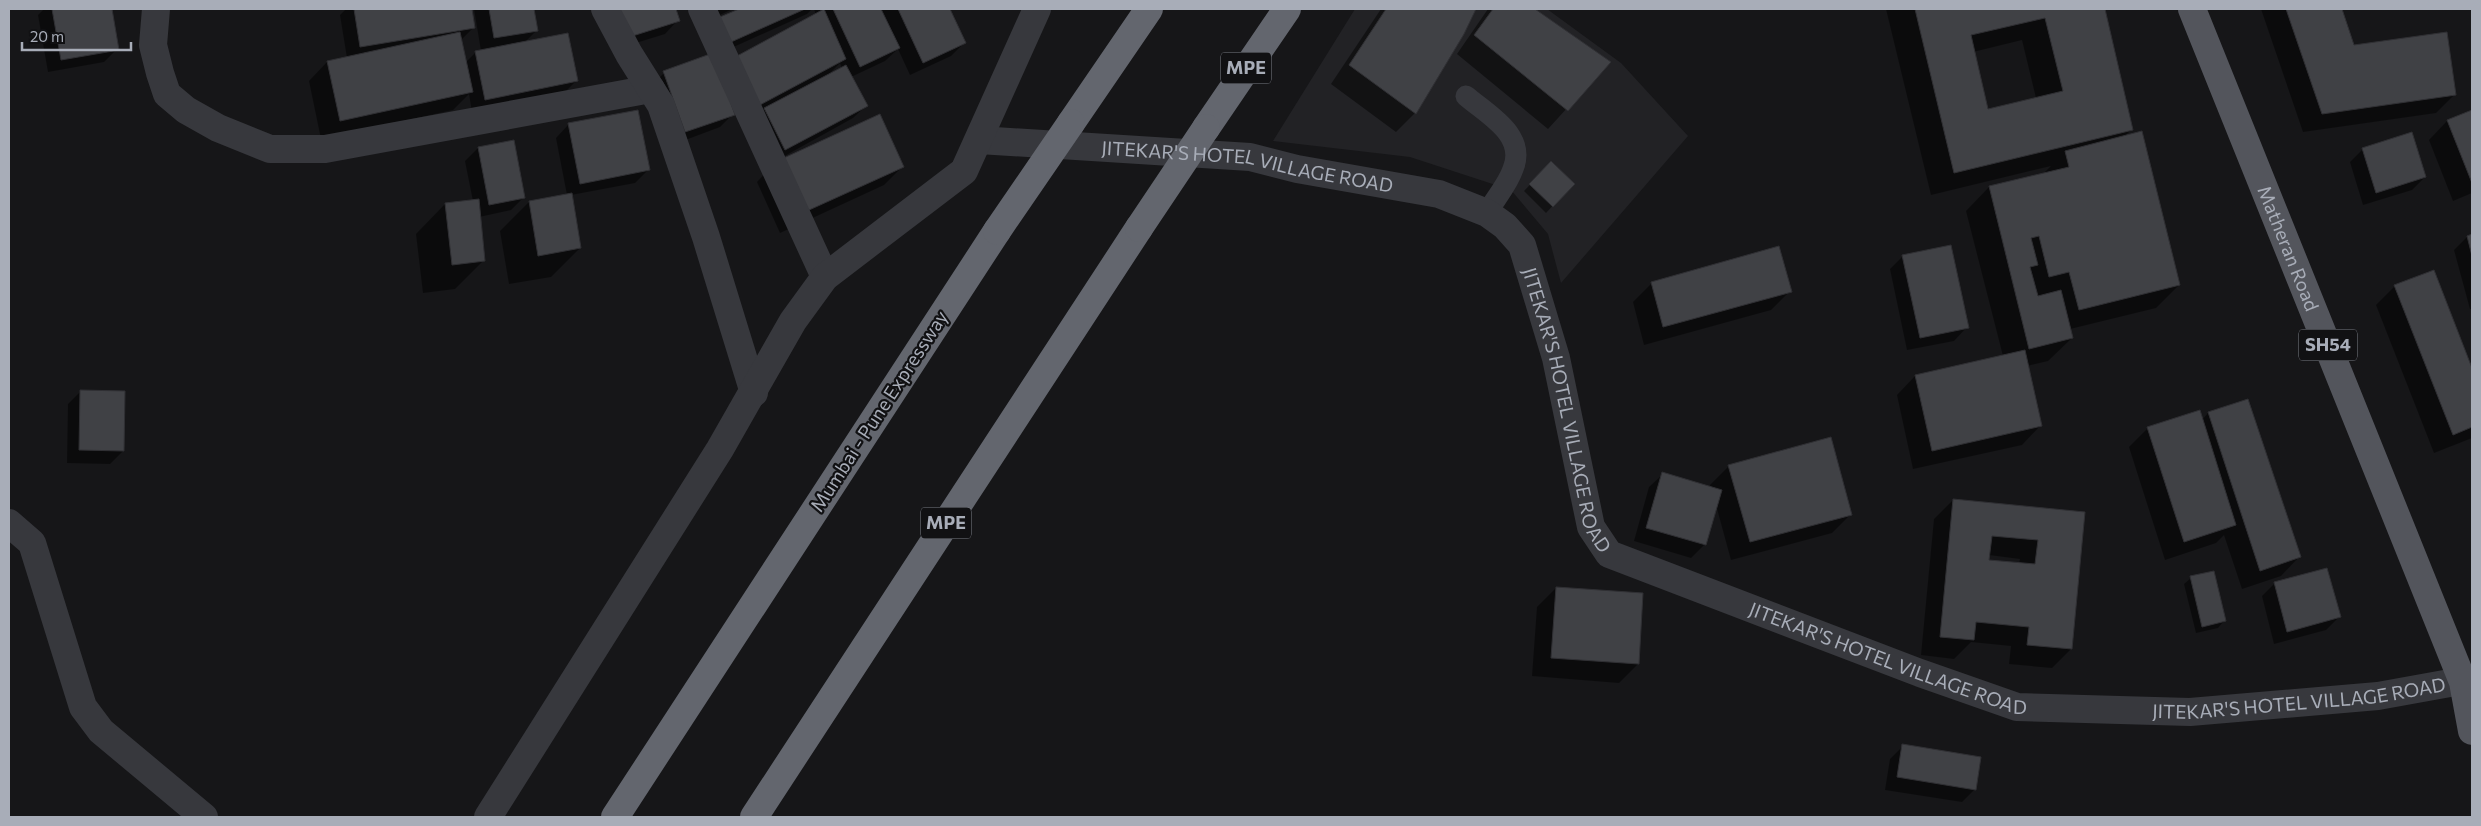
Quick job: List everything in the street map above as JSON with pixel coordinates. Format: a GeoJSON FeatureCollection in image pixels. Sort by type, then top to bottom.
{"type":"FeatureCollection","features":[{"type":"Feature","properties":{"kind":"highway","name":"Mumbai - Pune Expressway"},"geometry":{"type":"LineString","coordinates":[[615,817],[997,232],[1149,9]]}},
{"type":"Feature","properties":{"kind":"highway","name":"MPE"},"geometry":{"type":"LineString","coordinates":[[754,817],[1139,228],[1286,9]]}},
{"type":"Feature","properties":{"kind":"main road","name":"Matheran Road"},"geometry":{"type":"LineString","coordinates":[[2192,9],[2469,682],[2472,731]]}},
{"type":"Feature","properties":{"kind":"street"},"geometry":{"type":"LineString","coordinates":[[156,9],[153,45],[167,94],[186,110],[218,128],[270,150],[325,149],[651,89]]}},
{"type":"Feature","properties":{"kind":"street"},"geometry":{"type":"LineString","coordinates":[[604,9],[661,105],[703,228],[754,393]]}},
{"type":"Feature","properties":{"kind":"street"},"geometry":{"type":"LineString","coordinates":[[702,9],[825,277]]}},
{"type":"Feature","properties":{"kind":"street"},"geometry":{"type":"LineString","coordinates":[[488,817],[754,393],[793,321],[825,277],[964,171],[1037,9]]}},
{"type":"Feature","properties":{"kind":"street","name":"JITEKAR'S HOTEL VILLAGE ROAD"},"geometry":{"type":"LineString","coordinates":[[979,140],[1250,157],[1298,169],[1439,194],[1487,213],[1505,226],[1522,245],[1556,358],[1591,527],[1609,554],[1920,673],[2017,707],[2190,712],[2378,696],[2469,682]]}},
{"type":"Feature","properties":{"kind":"street"},"geometry":{"type":"LineString","coordinates":[[9,523],[32,543],[83,707],[100,731],[204,817]]}},
{"type":"Feature","properties":{"kind":"lane"},"geometry":{"type":"LineString","coordinates":[[1466,96],[1509,132],[1517,151],[1513,169],[1487,213]]}},
{"type":"Feature","properties":{"kind":"shaded area"},"geometry":{"type":"Polygon","coordinates":[[[1355,9],[1547,9],[1621,63],[1688,136],[1561,283],[1548,234],[1511,190],[1410,157],[1273,141],[1355,9]]]}},
{"type":"Feature","properties":{"kind":"building"},"geometry":{"type":"Polygon","coordinates":[[[52,9],[112,9],[119,50],[61,60],[52,9]]]}},
{"type":"Feature","properties":{"kind":"building"},"geometry":{"type":"Polygon","coordinates":[[[354,9],[472,9],[475,28],[360,47],[354,9]]]}},
{"type":"Feature","properties":{"kind":"building"},"geometry":{"type":"Polygon","coordinates":[[[489,9],[534,9],[538,31],[494,38],[489,9]]]}},
{"type":"Feature","properties":{"kind":"building"},"geometry":{"type":"Polygon","coordinates":[[[617,9],[676,9],[680,21],[626,38],[617,9]]]}},
{"type":"Feature","properties":{"kind":"building"},"geometry":{"type":"Polygon","coordinates":[[[739,9],[805,9],[731,42],[720,17],[739,9]]]}},
{"type":"Feature","properties":{"kind":"building"},"geometry":{"type":"Polygon","coordinates":[[[824,9],[846,59],[758,106],[737,56],[824,9]]]}},
{"type":"Feature","properties":{"kind":"building"},"geometry":{"type":"Polygon","coordinates":[[[833,9],[881,9],[900,48],[860,67],[833,9]]]}},
{"type":"Feature","properties":{"kind":"building"},"geometry":{"type":"Polygon","coordinates":[[[898,9],[950,9],[966,43],[923,63],[898,9]]]}},
{"type":"Feature","properties":{"kind":"building"},"geometry":{"type":"Polygon","coordinates":[[[1386,9],[1476,9],[1464,34],[1416,114],[1349,65],[1386,9]]]}},
{"type":"Feature","properties":{"kind":"building"},"geometry":{"type":"Polygon","coordinates":[[[1493,9],[1535,9],[1611,62],[1568,111],[1474,35],[1493,9]]]}},
{"type":"Feature","properties":{"kind":"building"},"geometry":{"type":"Polygon","coordinates":[[[1915,9],[2105,9],[2133,130],[1954,173],[1915,9]],[[2045,18],[1971,35],[1988,109],[2063,91],[2045,18]]]}},
{"type":"Feature","properties":{"kind":"building"},"geometry":{"type":"Polygon","coordinates":[[[2286,9],[2342,9],[2354,45],[2447,32],[2456,95],[2322,114],[2286,9]]]}},
{"type":"Feature","properties":{"kind":"building"},"geometry":{"type":"Polygon","coordinates":[[[460,32],[473,92],[340,121],[327,61],[460,32]]]}},
{"type":"Feature","properties":{"kind":"building"},"geometry":{"type":"Polygon","coordinates":[[[568,33],[578,81],[485,100],[475,51],[568,33]]]}},
{"type":"Feature","properties":{"kind":"building"},"geometry":{"type":"Polygon","coordinates":[[[713,53],[735,115],[685,132],[663,71],[713,53]]]}},
{"type":"Feature","properties":{"kind":"building"},"geometry":{"type":"Polygon","coordinates":[[[846,65],[868,106],[785,150],[764,108],[846,65]]]}},
{"type":"Feature","properties":{"kind":"building"},"geometry":{"type":"Polygon","coordinates":[[[638,110],[650,170],[580,184],[568,123],[638,110]]]}},
{"type":"Feature","properties":{"kind":"building"},"geometry":{"type":"Polygon","coordinates":[[[2472,110],[2472,183],[2447,120],[2472,110]]]}},
{"type":"Feature","properties":{"kind":"building"},"geometry":{"type":"Polygon","coordinates":[[[880,114],[904,167],[798,215],[775,162],[880,114]]]}},
{"type":"Feature","properties":{"kind":"building"},"geometry":{"type":"Polygon","coordinates":[[[2142,131],[2180,285],[2079,310],[2069,272],[2049,277],[2039,236],[2031,238],[2038,265],[2030,267],[2038,296],[2061,290],[2073,338],[2029,349],[1989,186],[2069,167],[2065,151],[2142,131]]]}},
{"type":"Feature","properties":{"kind":"building"},"geometry":{"type":"Polygon","coordinates":[[[2412,132],[2426,177],[2376,193],[2362,148],[2412,132]]]}},
{"type":"Feature","properties":{"kind":"building"},"geometry":{"type":"Polygon","coordinates":[[[514,140],[525,198],[489,205],[478,147],[514,140]]]}},
{"type":"Feature","properties":{"kind":"building"},"geometry":{"type":"Polygon","coordinates":[[[1551,161],[1575,184],[1553,207],[1529,184],[1551,161]]]}},
{"type":"Feature","properties":{"kind":"building"},"geometry":{"type":"Polygon","coordinates":[[[572,193],[581,248],[538,256],[529,201],[572,193]]]}},
{"type":"Feature","properties":{"kind":"building"},"geometry":{"type":"Polygon","coordinates":[[[479,199],[485,261],[452,265],[445,203],[479,199]]]}},
{"type":"Feature","properties":{"kind":"building"},"geometry":{"type":"Polygon","coordinates":[[[2472,234],[2472,256],[2467,236],[2472,234]]]}},
{"type":"Feature","properties":{"kind":"building"},"geometry":{"type":"Polygon","coordinates":[[[1951,245],[1969,328],[1920,338],[1902,255],[1951,245]]]}},
{"type":"Feature","properties":{"kind":"building"},"geometry":{"type":"Polygon","coordinates":[[[1779,246],[1792,292],[1663,327],[1651,282],[1779,246]]]}},
{"type":"Feature","properties":{"kind":"building"},"geometry":{"type":"Polygon","coordinates":[[[2434,270],[2472,368],[2472,427],[2453,435],[2394,285],[2434,270]]]}},
{"type":"Feature","properties":{"kind":"building"},"geometry":{"type":"Polygon","coordinates":[[[2025,350],[2042,426],[1932,451],[1915,375],[2025,350]]]}},
{"type":"Feature","properties":{"kind":"building"},"geometry":{"type":"Polygon","coordinates":[[[80,390],[125,391],[124,451],[79,450],[80,390]]]}},
{"type":"Feature","properties":{"kind":"building"},"geometry":{"type":"Polygon","coordinates":[[[2248,399],[2301,557],[2260,571],[2208,412],[2248,399]]]}},
{"type":"Feature","properties":{"kind":"building"},"geometry":{"type":"Polygon","coordinates":[[[2200,410],[2236,525],[2184,542],[2147,427],[2200,410]]]}},
{"type":"Feature","properties":{"kind":"building"},"geometry":{"type":"Polygon","coordinates":[[[1831,437],[1852,515],[1750,542],[1728,465],[1831,437]]]}},
{"type":"Feature","properties":{"kind":"building"},"geometry":{"type":"Polygon","coordinates":[[[1662,472],[1722,490],[1706,545],[1646,528],[1662,472]]]}},
{"type":"Feature","properties":{"kind":"building"},"geometry":{"type":"Polygon","coordinates":[[[1953,499],[2085,512],[2072,649],[2027,645],[2029,627],[1976,622],[1974,640],[1940,637],[1953,499]],[[1992,536],[1989,560],[2035,564],[2038,540],[1992,536]]]}},
{"type":"Feature","properties":{"kind":"building"},"geometry":{"type":"Polygon","coordinates":[[[2327,568],[2341,617],[2287,632],[2274,582],[2327,568]]]}},
{"type":"Feature","properties":{"kind":"building"},"geometry":{"type":"Polygon","coordinates":[[[2214,571],[2226,621],[2202,627],[2190,576],[2214,571]]]}},
{"type":"Feature","properties":{"kind":"building"},"geometry":{"type":"Polygon","coordinates":[[[1556,587],[1643,593],[1639,664],[1551,658],[1556,587]]]}},
{"type":"Feature","properties":{"kind":"building"},"geometry":{"type":"Polygon","coordinates":[[[1902,744],[1981,757],[1976,790],[1897,777],[1902,744]]]}}]}
